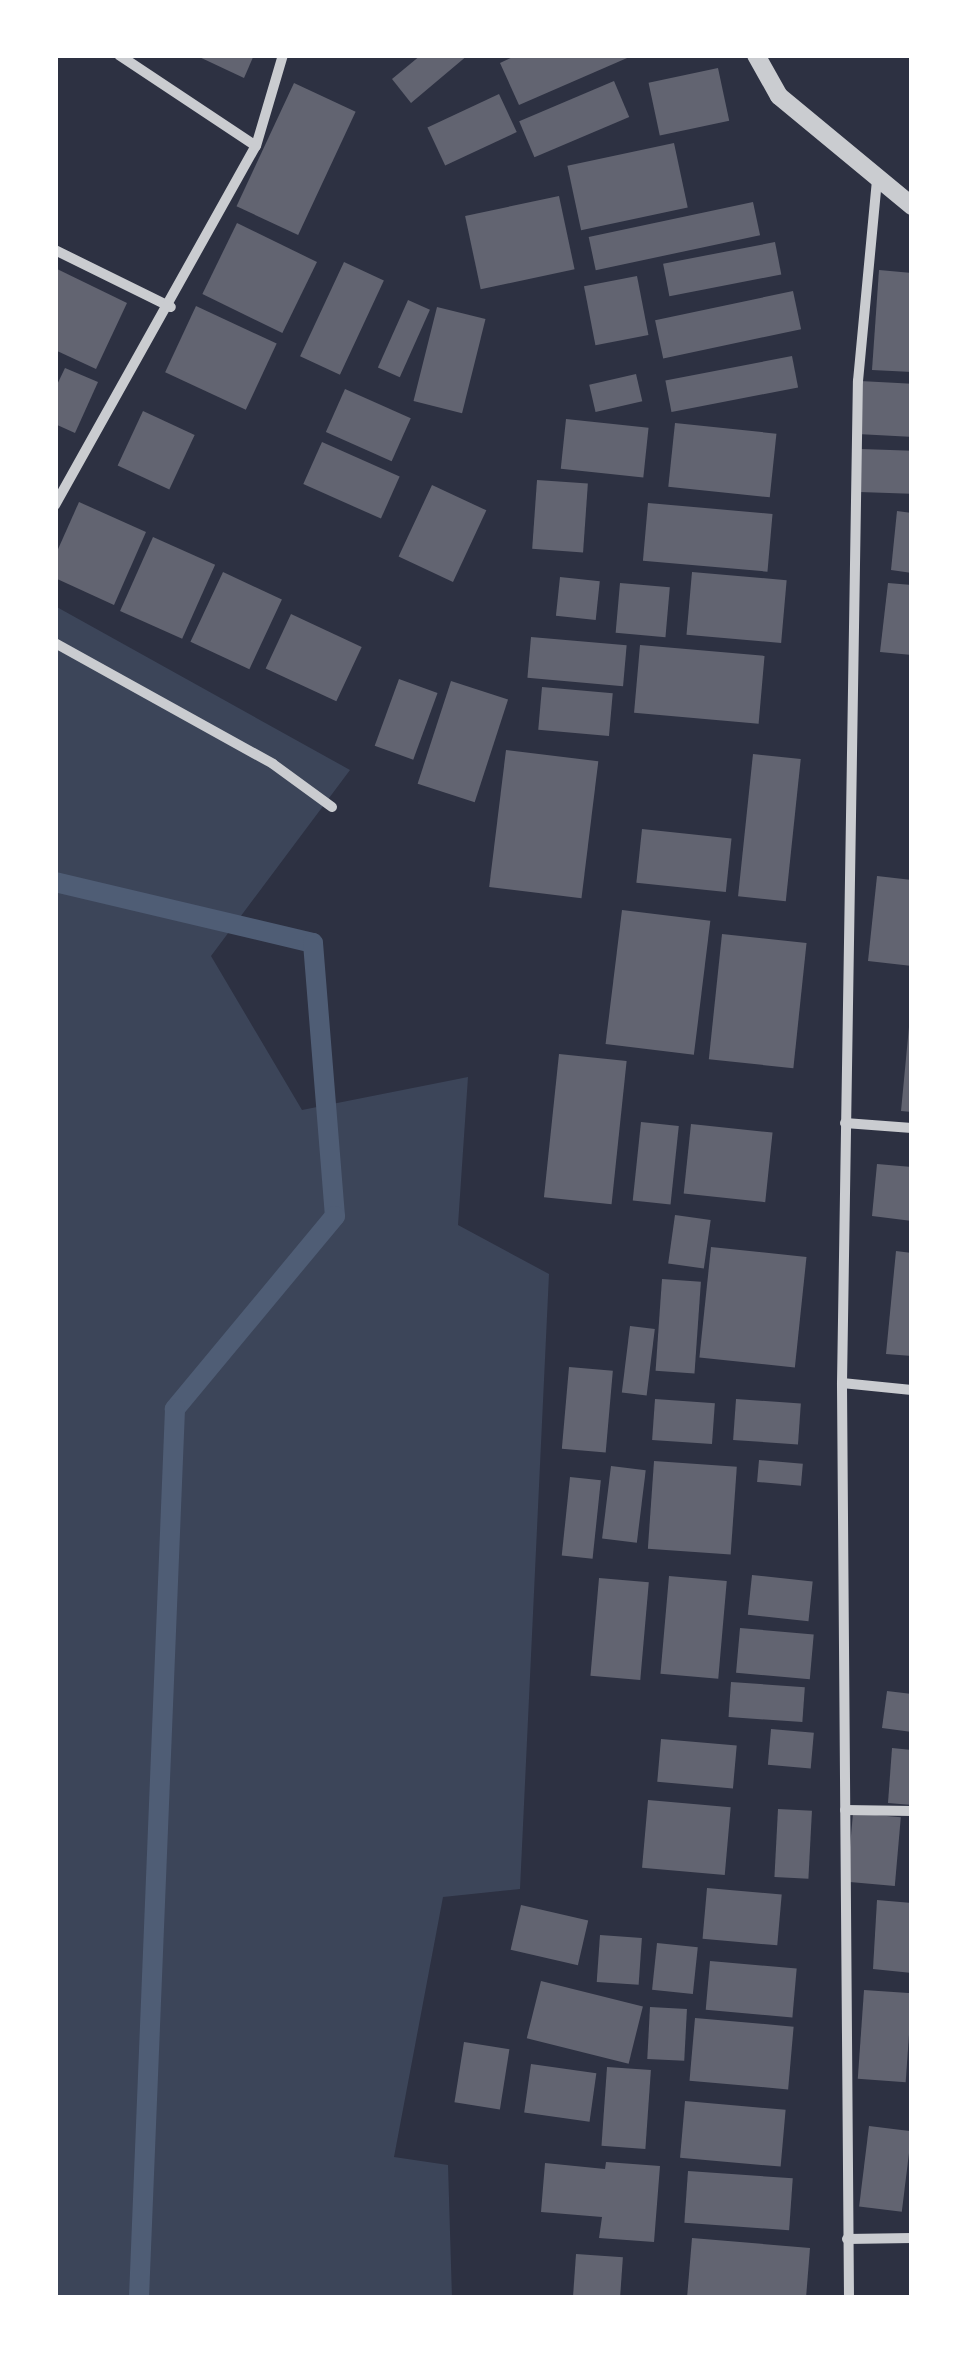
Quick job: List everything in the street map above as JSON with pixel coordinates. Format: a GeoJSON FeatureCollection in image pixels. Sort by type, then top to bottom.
{"type":"FeatureCollection","features":[{"type":"Feature","properties":{"kind":"street"},"geometry":{"type":"LineString","coordinates":[[119,55],[256,146]]}},
{"type":"Feature","properties":{"kind":"street"},"geometry":{"type":"LineString","coordinates":[[55,505],[171,307],[256,146],[283,55]]}},
{"type":"Feature","properties":{"kind":"street"},"geometry":{"type":"LineString","coordinates":[[756,55],[779,96],[876,181],[912,206]]}},
{"type":"Feature","properties":{"kind":"street"},"geometry":{"type":"LineString","coordinates":[[849,2298],[842,1383],[845,1122],[858,381],[876,181]]}},
{"type":"Feature","properties":{"kind":"street"},"geometry":{"type":"LineString","coordinates":[[55,250],[171,307]]}},
{"type":"Feature","properties":{"kind":"street"},"geometry":{"type":"LineString","coordinates":[[55,644],[273,764],[332,807]]}},
{"type":"Feature","properties":{"kind":"street"},"geometry":{"type":"LineString","coordinates":[[845,1122],[912,1128]]}},
{"type":"Feature","properties":{"kind":"street"},"geometry":{"type":"LineString","coordinates":[[842,1383],[912,1390]]}},
{"type":"Feature","properties":{"kind":"street"},"geometry":{"type":"LineString","coordinates":[[845,1810],[912,1811]]}},
{"type":"Feature","properties":{"kind":"street"},"geometry":{"type":"LineString","coordinates":[[847,2238],[912,2238]]}},
{"type":"Feature","properties":{"kind":"shaded area"},"geometry":{"type":"Polygon","coordinates":[[[55,606],[350,770],[211,956],[302,1110],[468,1077],[458,1225],[549,1274],[520,1889],[443,1897],[394,2157],[448,2165],[452,2298],[55,2298],[55,606]]]}},
{"type":"Feature","properties":{"kind":"building"},"geometry":{"type":"Polygon","coordinates":[[[195,55],[254,55],[244,78],[195,55]]]}},
{"type":"Feature","properties":{"kind":"building"},"geometry":{"type":"Polygon","coordinates":[[[421,55],[468,55],[411,103],[392,79],[421,55]]]}},
{"type":"Feature","properties":{"kind":"building"},"geometry":{"type":"Polygon","coordinates":[[[517,55],[634,55],[519,105],[500,63],[517,55]]]}},
{"type":"Feature","properties":{"kind":"building"},"geometry":{"type":"Polygon","coordinates":[[[718,68],[729,121],[660,136],[649,83],[718,68]]]}},
{"type":"Feature","properties":{"kind":"building"},"geometry":{"type":"Polygon","coordinates":[[[614,81],[629,117],[534,157],[519,121],[614,81]]]}},
{"type":"Feature","properties":{"kind":"building"},"geometry":{"type":"Polygon","coordinates":[[[294,83],[356,112],[298,235],[237,206],[294,83]]]}},
{"type":"Feature","properties":{"kind":"building"},"geometry":{"type":"Polygon","coordinates":[[[499,94],[517,132],[445,165],[427,127],[499,94]]]}},
{"type":"Feature","properties":{"kind":"building"},"geometry":{"type":"Polygon","coordinates":[[[674,143],[688,208],[581,230],[567,166],[674,143]]]}},
{"type":"Feature","properties":{"kind":"building"},"geometry":{"type":"Polygon","coordinates":[[[559,196],[575,269],[481,289],[465,216],[559,196]]]}},
{"type":"Feature","properties":{"kind":"building"},"geometry":{"type":"Polygon","coordinates":[[[753,202],[760,235],[596,270],[589,237],[753,202]]]}},
{"type":"Feature","properties":{"kind":"building"},"geometry":{"type":"Polygon","coordinates":[[[237,223],[317,262],[282,333],[202,294],[237,223]]]}},
{"type":"Feature","properties":{"kind":"building"},"geometry":{"type":"Polygon","coordinates":[[[775,242],[781,274],[669,296],[663,264],[775,242]]]}},
{"type":"Feature","properties":{"kind":"building"},"geometry":{"type":"Polygon","coordinates":[[[344,262],[384,281],[340,375],[300,356],[344,262]]]}},
{"type":"Feature","properties":{"kind":"building"},"geometry":{"type":"Polygon","coordinates":[[[55,268],[127,303],[96,369],[55,350],[55,268]]]}},
{"type":"Feature","properties":{"kind":"building"},"geometry":{"type":"Polygon","coordinates":[[[879,270],[912,273],[912,372],[872,370],[879,270]]]}},
{"type":"Feature","properties":{"kind":"building"},"geometry":{"type":"Polygon","coordinates":[[[637,276],[648,335],[595,345],[584,286],[637,276]]]}},
{"type":"Feature","properties":{"kind":"building"},"geometry":{"type":"Polygon","coordinates":[[[793,291],[801,329],[663,358],[655,320],[793,291]]]}},
{"type":"Feature","properties":{"kind":"building"},"geometry":{"type":"Polygon","coordinates":[[[408,300],[430,310],[400,377],[378,368],[408,300]]]}},
{"type":"Feature","properties":{"kind":"building"},"geometry":{"type":"Polygon","coordinates":[[[196,306],[277,344],[246,410],[165,372],[196,306]]]}},
{"type":"Feature","properties":{"kind":"building"},"geometry":{"type":"Polygon","coordinates":[[[437,307],[486,319],[462,413],[414,401],[437,307]]]}},
{"type":"Feature","properties":{"kind":"building"},"geometry":{"type":"Polygon","coordinates":[[[792,356],[798,387],[671,412],[665,381],[792,356]]]}},
{"type":"Feature","properties":{"kind":"building"},"geometry":{"type":"Polygon","coordinates":[[[65,368],[98,382],[75,433],[55,424],[55,389],[65,368]]]}},
{"type":"Feature","properties":{"kind":"building"},"geometry":{"type":"Polygon","coordinates":[[[636,374],[642,401],[596,412],[589,385],[636,374]]]}},
{"type":"Feature","properties":{"kind":"building"},"geometry":{"type":"Polygon","coordinates":[[[860,381],[912,384],[909,437],[857,434],[860,381]]]}},
{"type":"Feature","properties":{"kind":"building"},"geometry":{"type":"Polygon","coordinates":[[[345,389],[411,418],[392,461],[326,432],[345,389]]]}},
{"type":"Feature","properties":{"kind":"building"},"geometry":{"type":"Polygon","coordinates":[[[143,411],[195,435],[169,489],[118,465],[143,411]]]}},
{"type":"Feature","properties":{"kind":"building"},"geometry":{"type":"Polygon","coordinates":[[[566,419],[649,428],[643,477],[561,469],[566,419]]]}},
{"type":"Feature","properties":{"kind":"building"},"geometry":{"type":"Polygon","coordinates":[[[675,423],[776,434],[770,497],[668,487],[675,423]]]}},
{"type":"Feature","properties":{"kind":"building"},"geometry":{"type":"Polygon","coordinates":[[[322,442],[400,477],[381,519],[303,484],[322,442]]]}},
{"type":"Feature","properties":{"kind":"building"},"geometry":{"type":"Polygon","coordinates":[[[861,449],[912,451],[910,494],[859,492],[861,449]]]}},
{"type":"Feature","properties":{"kind":"building"},"geometry":{"type":"Polygon","coordinates":[[[537,480],[588,484],[583,552],[532,549],[537,480]]]}},
{"type":"Feature","properties":{"kind":"building"},"geometry":{"type":"Polygon","coordinates":[[[432,485],[486,510],[453,582],[399,557],[432,485]]]}},
{"type":"Feature","properties":{"kind":"building"},"geometry":{"type":"Polygon","coordinates":[[[79,502],[146,532],[114,605],[55,578],[55,556],[79,502]]]}},
{"type":"Feature","properties":{"kind":"building"},"geometry":{"type":"Polygon","coordinates":[[[648,503],[773,514],[767,572],[643,561],[648,503]]]}},
{"type":"Feature","properties":{"kind":"building"},"geometry":{"type":"Polygon","coordinates":[[[897,511],[912,513],[912,573],[891,570],[897,511]]]}},
{"type":"Feature","properties":{"kind":"building"},"geometry":{"type":"Polygon","coordinates":[[[153,537],[215,565],[182,639],[120,611],[153,537]]]}},
{"type":"Feature","properties":{"kind":"building"},"geometry":{"type":"Polygon","coordinates":[[[223,572],[282,599],[249,669],[190,642],[223,572]]]}},
{"type":"Feature","properties":{"kind":"building"},"geometry":{"type":"Polygon","coordinates":[[[692,572],[787,580],[781,643],[687,635],[692,572]]]}},
{"type":"Feature","properties":{"kind":"building"},"geometry":{"type":"Polygon","coordinates":[[[560,577],[600,581],[596,620],[556,616],[560,577]]]}},
{"type":"Feature","properties":{"kind":"building"},"geometry":{"type":"Polygon","coordinates":[[[620,583],[670,587],[665,637],[616,633],[620,583]]]}},
{"type":"Feature","properties":{"kind":"building"},"geometry":{"type":"Polygon","coordinates":[[[888,583],[912,585],[912,655],[880,652],[888,583]]]}},
{"type":"Feature","properties":{"kind":"building"},"geometry":{"type":"Polygon","coordinates":[[[291,614],[362,647],[336,701],[266,668],[291,614]]]}},
{"type":"Feature","properties":{"kind":"building"},"geometry":{"type":"Polygon","coordinates":[[[531,637],[627,645],[623,686],[527,678],[531,637]]]}},
{"type":"Feature","properties":{"kind":"building"},"geometry":{"type":"Polygon","coordinates":[[[640,645],[765,656],[759,724],[634,713],[640,645]]]}},
{"type":"Feature","properties":{"kind":"building"},"geometry":{"type":"Polygon","coordinates":[[[399,679],[438,693],[413,760],[375,746],[399,679]]]}},
{"type":"Feature","properties":{"kind":"building"},"geometry":{"type":"Polygon","coordinates":[[[451,681],[508,700],[475,802],[418,784],[451,681]]]}},
{"type":"Feature","properties":{"kind":"building"},"geometry":{"type":"Polygon","coordinates":[[[542,687],[613,693],[609,736],[538,730],[542,687]]]}},
{"type":"Feature","properties":{"kind":"building"},"geometry":{"type":"Polygon","coordinates":[[[506,750],[598,761],[581,898],[489,887],[506,750]]]}},
{"type":"Feature","properties":{"kind":"building"},"geometry":{"type":"Polygon","coordinates":[[[753,754],[801,759],[786,901],[738,896],[753,754]]]}},
{"type":"Feature","properties":{"kind":"building"},"geometry":{"type":"Polygon","coordinates":[[[642,829],[732,838],[726,892],[636,883],[642,829]]]}},
{"type":"Feature","properties":{"kind":"building"},"geometry":{"type":"Polygon","coordinates":[[[877,876],[912,880],[912,966],[868,961],[877,876]]]}},
{"type":"Feature","properties":{"kind":"building"},"geometry":{"type":"Polygon","coordinates":[[[622,910],[710,921],[694,1055],[606,1044],[622,910]]]}},
{"type":"Feature","properties":{"kind":"building"},"geometry":{"type":"Polygon","coordinates":[[[722,934],[807,943],[793,1068],[709,1059],[722,934]]]}},
{"type":"Feature","properties":{"kind":"building"},"geometry":{"type":"Polygon","coordinates":[[[909,1027],[912,1028],[912,1112],[901,1111],[909,1027]]]}},
{"type":"Feature","properties":{"kind":"building"},"geometry":{"type":"Polygon","coordinates":[[[559,1054],[627,1061],[612,1204],[544,1197],[559,1054]]]}},
{"type":"Feature","properties":{"kind":"building"},"geometry":{"type":"Polygon","coordinates":[[[641,1122],[679,1126],[671,1205],[633,1201],[641,1122]]]}},
{"type":"Feature","properties":{"kind":"building"},"geometry":{"type":"Polygon","coordinates":[[[691,1124],[773,1133],[765,1202],[684,1194],[691,1124]]]}},
{"type":"Feature","properties":{"kind":"building"},"geometry":{"type":"Polygon","coordinates":[[[877,1164],[912,1167],[912,1221],[872,1216],[877,1164]]]}},
{"type":"Feature","properties":{"kind":"building"},"geometry":{"type":"Polygon","coordinates":[[[675,1215],[711,1220],[704,1269],[668,1264],[675,1215]]]}},
{"type":"Feature","properties":{"kind":"building"},"geometry":{"type":"Polygon","coordinates":[[[711,1247],[806,1257],[795,1367],[699,1357],[711,1247]]]}},
{"type":"Feature","properties":{"kind":"building"},"geometry":{"type":"Polygon","coordinates":[[[896,1251],[912,1253],[912,1356],[886,1354],[896,1251]]]}},
{"type":"Feature","properties":{"kind":"building"},"geometry":{"type":"Polygon","coordinates":[[[662,1279],[701,1282],[694,1373],[656,1371],[662,1279]]]}},
{"type":"Feature","properties":{"kind":"building"},"geometry":{"type":"Polygon","coordinates":[[[630,1326],[655,1329],[647,1396],[622,1393],[630,1326]]]}},
{"type":"Feature","properties":{"kind":"building"},"geometry":{"type":"Polygon","coordinates":[[[569,1367],[613,1371],[606,1453],[562,1449],[569,1367]]]}},
{"type":"Feature","properties":{"kind":"building"},"geometry":{"type":"Polygon","coordinates":[[[655,1399],[715,1403],[712,1444],[652,1440],[655,1399]]]}},
{"type":"Feature","properties":{"kind":"building"},"geometry":{"type":"Polygon","coordinates":[[[736,1399],[801,1404],[798,1444],[733,1440],[736,1399]]]}},
{"type":"Feature","properties":{"kind":"building"},"geometry":{"type":"Polygon","coordinates":[[[759,1460],[803,1464],[801,1486],[757,1482],[759,1460]]]}},
{"type":"Feature","properties":{"kind":"building"},"geometry":{"type":"Polygon","coordinates":[[[654,1461],[737,1467],[731,1555],[648,1549],[654,1461]]]}},
{"type":"Feature","properties":{"kind":"building"},"geometry":{"type":"Polygon","coordinates":[[[611,1466],[646,1470],[637,1543],[602,1538],[611,1466]]]}},
{"type":"Feature","properties":{"kind":"building"},"geometry":{"type":"Polygon","coordinates":[[[570,1477],[601,1480],[593,1559],[562,1556],[570,1477]]]}},
{"type":"Feature","properties":{"kind":"building"},"geometry":{"type":"Polygon","coordinates":[[[752,1575],[813,1581],[808,1621],[748,1615],[752,1575]]]}},
{"type":"Feature","properties":{"kind":"building"},"geometry":{"type":"Polygon","coordinates":[[[669,1576],[727,1581],[718,1679],[660,1674],[669,1576]]]}},
{"type":"Feature","properties":{"kind":"building"},"geometry":{"type":"Polygon","coordinates":[[[599,1578],[649,1582],[640,1680],[590,1676],[599,1578]]]}},
{"type":"Feature","properties":{"kind":"building"},"geometry":{"type":"Polygon","coordinates":[[[740,1628],[814,1634],[810,1679],[736,1673],[740,1628]]]}},
{"type":"Feature","properties":{"kind":"building"},"geometry":{"type":"Polygon","coordinates":[[[731,1682],[805,1687],[802,1722],[729,1717],[731,1682]]]}},
{"type":"Feature","properties":{"kind":"building"},"geometry":{"type":"Polygon","coordinates":[[[887,1691],[912,1694],[912,1732],[882,1728],[887,1691]]]}},
{"type":"Feature","properties":{"kind":"building"},"geometry":{"type":"Polygon","coordinates":[[[771,1729],[814,1733],[811,1769],[768,1765],[771,1729]]]}},
{"type":"Feature","properties":{"kind":"building"},"geometry":{"type":"Polygon","coordinates":[[[661,1739],[737,1746],[733,1788],[657,1782],[661,1739]]]}},
{"type":"Feature","properties":{"kind":"building"},"geometry":{"type":"Polygon","coordinates":[[[892,1748],[912,1750],[912,1805],[888,1803],[892,1748]]]}},
{"type":"Feature","properties":{"kind":"building"},"geometry":{"type":"Polygon","coordinates":[[[648,1800],[731,1807],[725,1875],[642,1868],[648,1800]]]}},
{"type":"Feature","properties":{"kind":"building"},"geometry":{"type":"Polygon","coordinates":[[[778,1809],[812,1811],[808,1879],[774,1877],[778,1809]]]}},
{"type":"Feature","properties":{"kind":"building"},"geometry":{"type":"Polygon","coordinates":[[[853,1813],[901,1817],[895,1886],[847,1882],[853,1813]]]}},
{"type":"Feature","properties":{"kind":"building"},"geometry":{"type":"Polygon","coordinates":[[[707,1888],[782,1895],[777,1945],[703,1939],[707,1888]]]}},
{"type":"Feature","properties":{"kind":"building"},"geometry":{"type":"Polygon","coordinates":[[[877,1900],[912,1903],[912,1973],[873,1969],[877,1900]]]}},
{"type":"Feature","properties":{"kind":"building"},"geometry":{"type":"Polygon","coordinates":[[[521,1905],[588,1921],[578,1965],[511,1950],[521,1905]]]}},
{"type":"Feature","properties":{"kind":"building"},"geometry":{"type":"Polygon","coordinates":[[[600,1935],[642,1938],[639,1985],[597,1982],[600,1935]]]}},
{"type":"Feature","properties":{"kind":"building"},"geometry":{"type":"Polygon","coordinates":[[[657,1943],[698,1947],[693,1994],[652,1990],[657,1943]]]}},
{"type":"Feature","properties":{"kind":"building"},"geometry":{"type":"Polygon","coordinates":[[[710,1961],[797,1969],[792,2017],[706,2010],[710,1961]]]}},
{"type":"Feature","properties":{"kind":"building"},"geometry":{"type":"Polygon","coordinates":[[[541,1981],[643,2006],[629,2064],[527,2038],[541,1981]]]}},
{"type":"Feature","properties":{"kind":"building"},"geometry":{"type":"Polygon","coordinates":[[[864,1990],[912,1993],[906,2082],[858,2079],[864,1990]]]}},
{"type":"Feature","properties":{"kind":"building"},"geometry":{"type":"Polygon","coordinates":[[[650,2007],[687,2009],[684,2061],[647,2059],[650,2007]]]}},
{"type":"Feature","properties":{"kind":"building"},"geometry":{"type":"Polygon","coordinates":[[[695,2018],[794,2027],[788,2089],[690,2081],[695,2018]]]}},
{"type":"Feature","properties":{"kind":"building"},"geometry":{"type":"Polygon","coordinates":[[[464,2042],[509,2049],[500,2109],[454,2102],[464,2042]]]}},
{"type":"Feature","properties":{"kind":"building"},"geometry":{"type":"Polygon","coordinates":[[[531,2064],[596,2073],[590,2122],[524,2113],[531,2064]]]}},
{"type":"Feature","properties":{"kind":"building"},"geometry":{"type":"Polygon","coordinates":[[[607,2067],[651,2070],[645,2149],[601,2146],[607,2067]]]}},
{"type":"Feature","properties":{"kind":"building"},"geometry":{"type":"Polygon","coordinates":[[[685,2101],[786,2110],[781,2167],[680,2158],[685,2101]]]}},
{"type":"Feature","properties":{"kind":"building"},"geometry":{"type":"Polygon","coordinates":[[[869,2126],[912,2131],[902,2212],[859,2206],[869,2126]]]}},
{"type":"Feature","properties":{"kind":"building"},"geometry":{"type":"Polygon","coordinates":[[[606,2162],[660,2166],[654,2242],[599,2238],[602,2217],[541,2212],[545,2163],[605,2169],[606,2162]]]}},
{"type":"Feature","properties":{"kind":"building"},"geometry":{"type":"Polygon","coordinates":[[[688,2171],[793,2178],[789,2230],[684,2223],[688,2171]]]}},
{"type":"Feature","properties":{"kind":"building"},"geometry":{"type":"Polygon","coordinates":[[[692,2238],[810,2248],[806,2298],[687,2298],[692,2238]]]}},
{"type":"Feature","properties":{"kind":"building"},"geometry":{"type":"Polygon","coordinates":[[[576,2254],[623,2257],[620,2298],[573,2298],[576,2254]]]}},
{"type":"Feature","properties":{"kind":"waterway"},"geometry":{"type":"LineString","coordinates":[[55,882],[313,943],[335,1216],[175,1409],[139,2298]]}}]}
